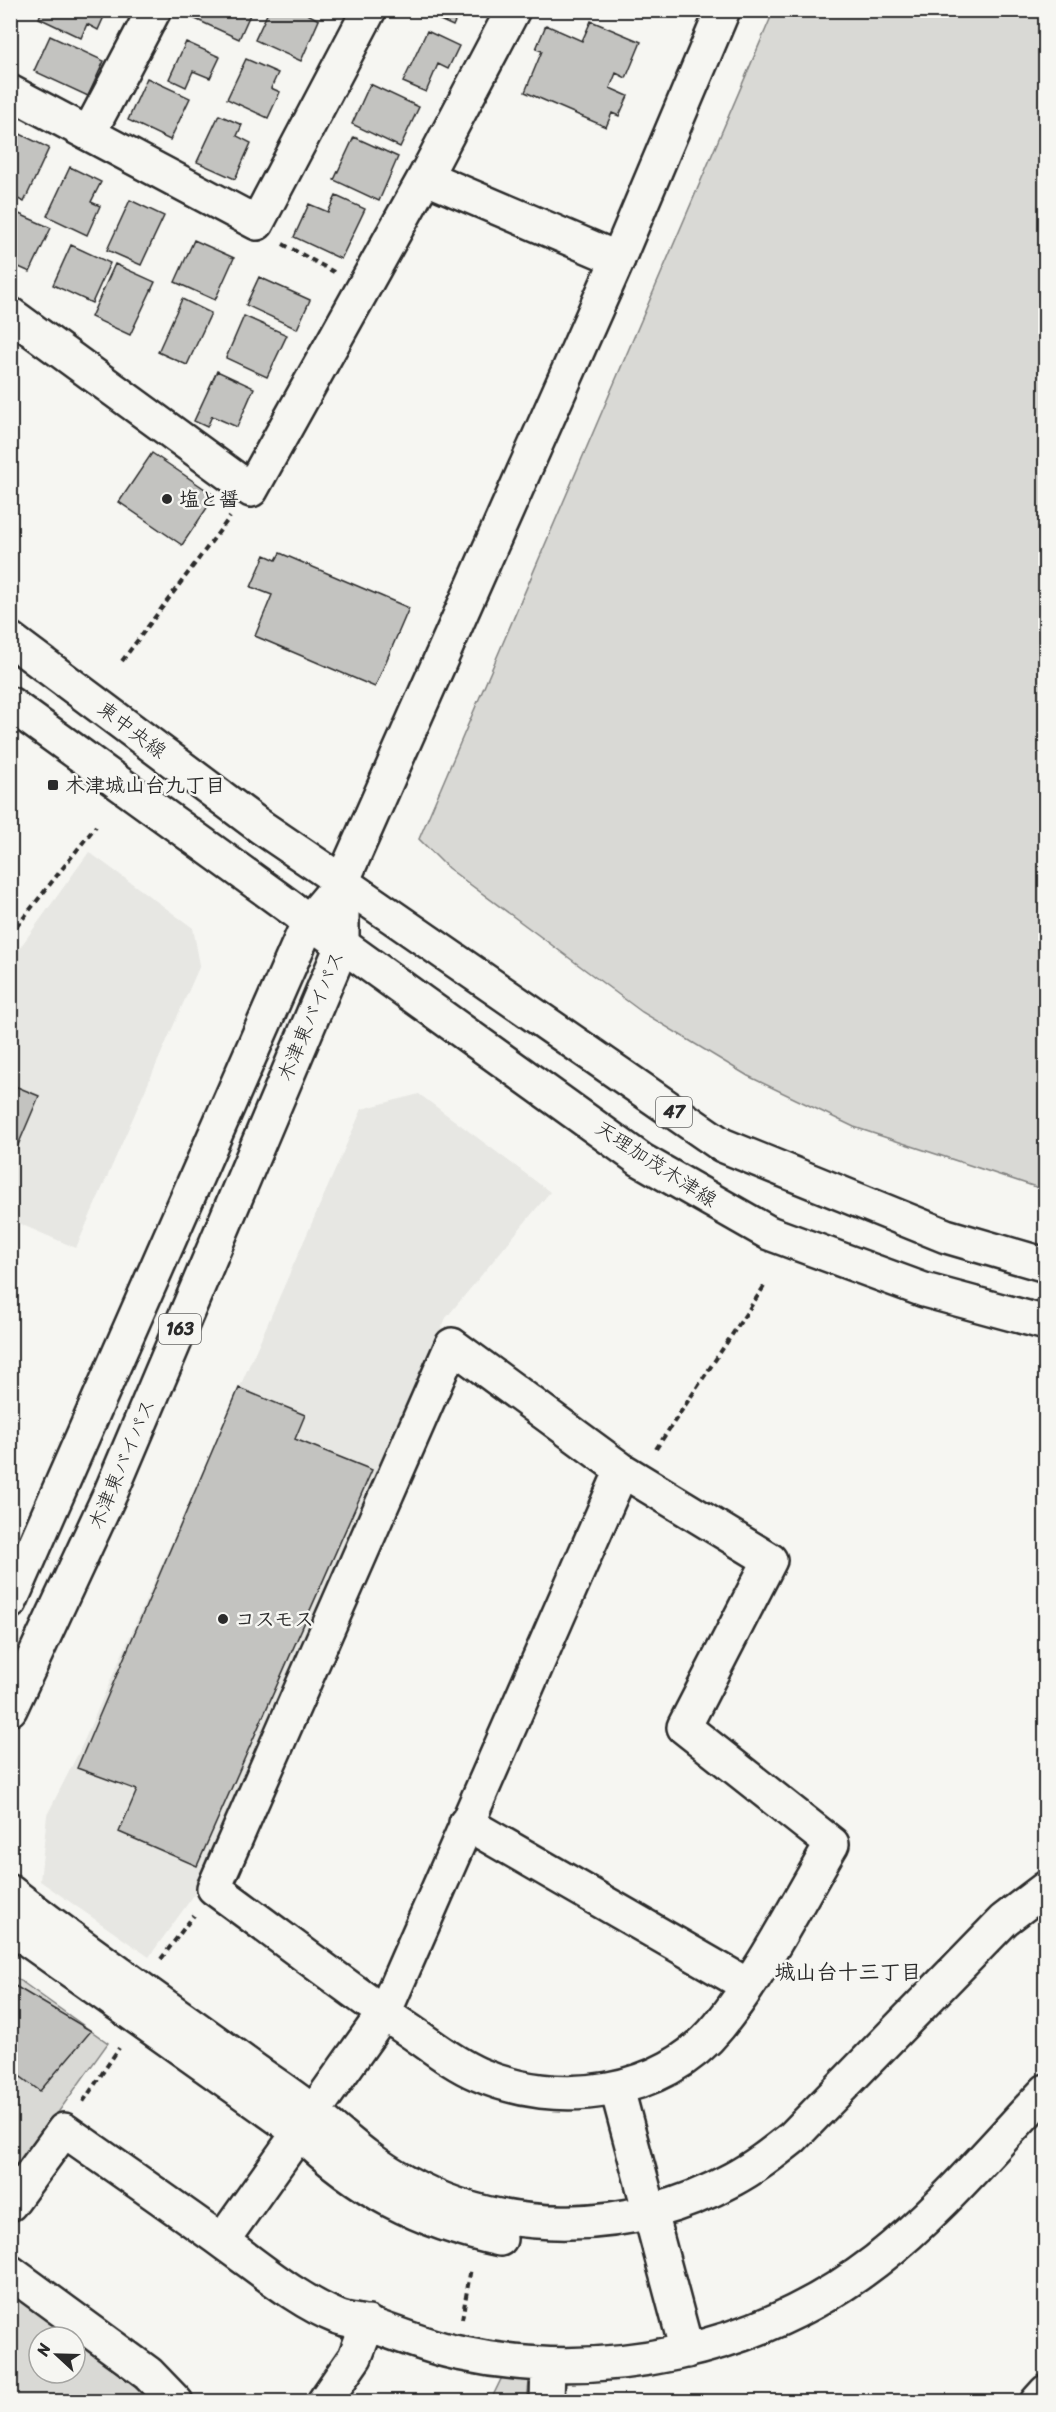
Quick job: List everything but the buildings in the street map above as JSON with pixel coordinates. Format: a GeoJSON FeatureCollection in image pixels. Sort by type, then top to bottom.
{"type":"FeatureCollection","features":[{"type":"Feature","properties":{"kind":"main road"},"geometry":{"type":"LineString","coordinates":[[89,133],[154,10]]}},
{"type":"Feature","properties":{"kind":"main road"},"geometry":{"type":"LineString","coordinates":[[10,92],[257,223],[369,10]]}},
{"type":"Feature","properties":{"kind":"main road"},"geometry":{"type":"LineString","coordinates":[[10,314],[251,490],[425,177],[513,10]]}},
{"type":"Feature","properties":{"kind":"main road"},"geometry":{"type":"LineString","coordinates":[[342,882],[618,259],[723,10]]}},
{"type":"Feature","properties":{"kind":"main road"},"geometry":{"type":"LineString","coordinates":[[425,177],[618,259]]}},
{"type":"Feature","properties":{"kind":"main road","name":"東中央線"},"geometry":{"type":"LineString","coordinates":[[10,639],[261,827],[342,882]]}},
{"type":"Feature","properties":{"kind":"main road"},"geometry":{"type":"LineString","coordinates":[[10,704],[309,921]]}},
{"type":"Feature","properties":{"kind":"main road","name":"木津東バイパス"},"geometry":{"type":"LineString","coordinates":[[10,1602],[309,921],[342,882]]}},
{"type":"Feature","properties":{"kind":"main road","name":"木津東バイパス"},"geometry":{"type":"LineString","coordinates":[[10,1709],[111,1492],[342,946],[342,882]]}},
{"type":"Feature","properties":{"kind":"main road","name":"47"},"geometry":{"type":"LineString","coordinates":[[342,882],[722,1145],[946,1236],[1046,1265]]}},
{"type":"Feature","properties":{"kind":"main road","name":"天理加茂木津線"},"geometry":{"type":"LineString","coordinates":[[309,921],[641,1160],[769,1233],[924,1290],[1046,1323]]}},
{"type":"Feature","properties":{"kind":"main road"},"geometry":{"type":"LineString","coordinates":[[452,1345],[629,1474],[770,1560],[684,1727],[832,1844],[747,1985],[718,2027],[696,2048],[672,2065],[617,2089],[589,2094],[532,2090],[504,2084],[477,2074],[384,2013],[214,1887],[452,1345]]}},
{"type":"Feature","properties":{"kind":"main road"},"geometry":{"type":"LineString","coordinates":[[222,2241],[384,2013],[466,1824],[629,1474]]}},
{"type":"Feature","properties":{"kind":"main road"},"geometry":{"type":"LineString","coordinates":[[466,1824],[747,1985]]}},
{"type":"Feature","properties":{"kind":"main road"},"geometry":{"type":"LineString","coordinates":[[10,1892],[307,2123],[330,2161],[361,2185],[432,2220],[470,2233],[549,2244],[591,2244],[652,2222],[734,2179],[792,2138],[987,1936],[1046,1888]]}},
{"type":"Feature","properties":{"kind":"main road"},"geometry":{"type":"LineString","coordinates":[[652,2222],[710,2215],[778,2178],[808,2154],[1016,1933],[1046,1910]]}},
{"type":"Feature","properties":{"kind":"main road"},"geometry":{"type":"LineString","coordinates":[[10,1927],[307,2123]]}},
{"type":"Feature","properties":{"kind":"main road"},"geometry":{"type":"LineString","coordinates":[[617,2089],[687,2351]]}},
{"type":"Feature","properties":{"kind":"main road"},"geometry":{"type":"LineString","coordinates":[[10,2204],[64,2130],[288,2289],[338,2317],[368,2323],[456,2353],[548,2365],[630,2361],[687,2351],[737,2337],[831,2292],[874,2262],[914,2229],[1046,2091]]}},
{"type":"Feature","properties":{"kind":"main road"},"geometry":{"type":"LineString","coordinates":[[10,2272],[148,2373],[176,2402]]}},
{"type":"Feature","properties":{"kind":"main road"},"geometry":{"type":"LineString","coordinates":[[324,2402],[356,2357],[368,2323]]}},
{"type":"Feature","properties":{"kind":"main road"},"geometry":{"type":"LineString","coordinates":[[547,2402],[548,2365]]}},
{"type":"Feature","properties":{"kind":"main road"},"geometry":{"type":"LineString","coordinates":[[1037,2402],[1046,2392]]}},
{"type":"Feature","properties":{"kind":"path"},"geometry":{"type":"LineString","coordinates":[[257,223],[269,236],[363,289]]}},
{"type":"Feature","properties":{"kind":"path"},"geometry":{"type":"LineString","coordinates":[[122,661],[251,490]]}},
{"type":"Feature","properties":{"kind":"path"},"geometry":{"type":"LineString","coordinates":[[10,935],[96,826]]}},
{"type":"Feature","properties":{"kind":"path"},"geometry":{"type":"LineString","coordinates":[[629,1474],[765,1285]]}},
{"type":"Feature","properties":{"kind":"path"},"geometry":{"type":"LineString","coordinates":[[158,1964],[214,1887]]}},
{"type":"Feature","properties":{"kind":"path"},"geometry":{"type":"LineString","coordinates":[[64,2130],[124,2040]]}},
{"type":"Feature","properties":{"kind":"path"},"geometry":{"type":"LineString","coordinates":[[456,2353],[474,2256]]}},
{"type":"Feature","properties":{"kind":"shaded area"},"geometry":{"type":"Polygon","coordinates":[[[774,10],[1045,11],[1045,1190],[854,1127],[748,1076],[642,1012],[448,868],[419,839],[774,10]]]}},
{"type":"Feature","properties":{"kind":"shaded area"},"geometry":{"type":"Polygon","coordinates":[[[89,852],[193,928],[200,965],[76,1248],[11,1220],[11,960],[89,852]]]}},
{"type":"Feature","properties":{"kind":"shaded area"},"geometry":{"type":"Polygon","coordinates":[[[419,1094],[550,1192],[446,1318],[194,1895],[149,1957],[40,1881],[47,1815],[80,1750],[362,1109],[419,1094]]]}},
{"type":"Feature","properties":{"kind":"shaded area"},"geometry":{"type":"Polygon","coordinates":[[[11,1974],[108,2043],[11,2178],[11,1974]]]}},
{"type":"Feature","properties":{"kind":"shaded area"},"geometry":{"type":"Polygon","coordinates":[[[10,2292],[55,2325],[27,2325],[27,2385],[87,2385],[87,2349],[154,2401],[11,2401],[10,2292]]]}},
{"type":"Feature","properties":{"kind":"shaded area"},"geometry":{"type":"Polygon","coordinates":[[[505,2371],[530,2373],[527,2401],[490,2402],[505,2371]]]}},
{"type":"Feature","properties":{"kind":"place","name":"塩と醤"},"geometry":{"type":"Point","coordinates":[167,499]}},
{"type":"Feature","properties":{"kind":"place","name":"木津城山台九丁目"},"geometry":{"type":"Point","coordinates":[53,785]}},
{"type":"Feature","properties":{"kind":"place","name":"コスモス"},"geometry":{"type":"Point","coordinates":[223,1619]}},
{"type":"Feature","properties":{"kind":"district","name":"城山台十三丁目"},"geometry":{"type":"Point","coordinates":[848,1972]}}]}
